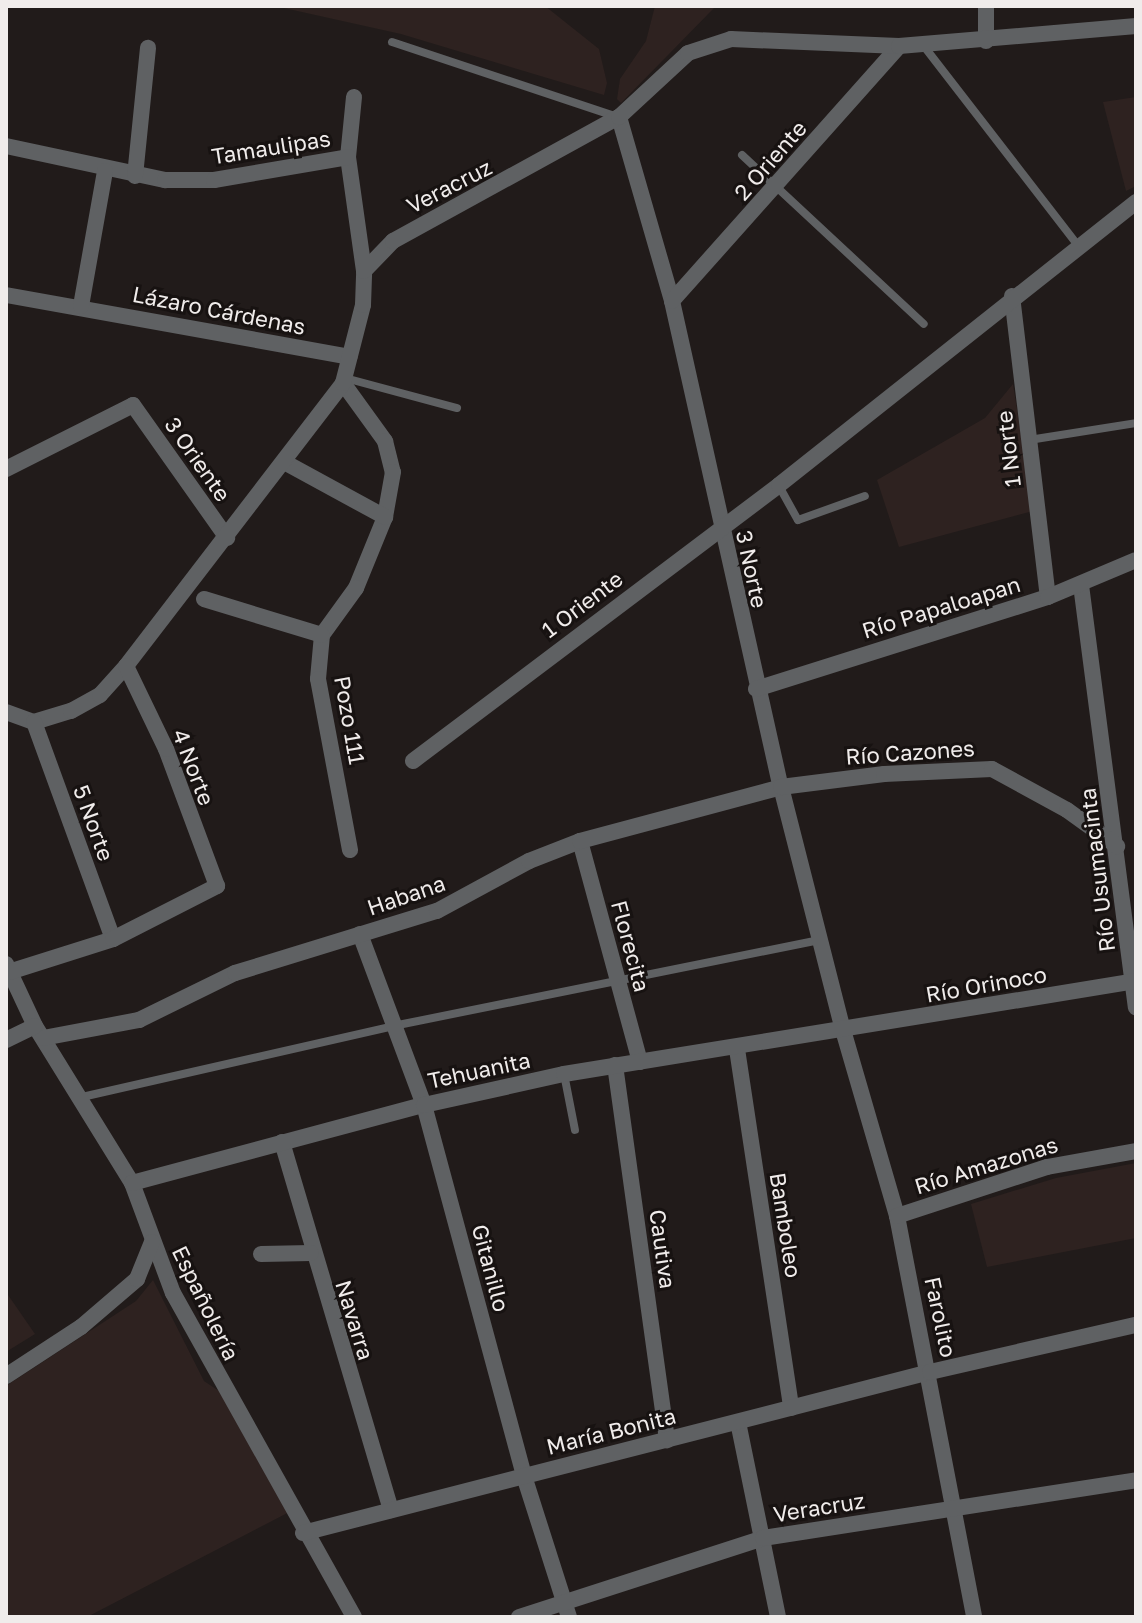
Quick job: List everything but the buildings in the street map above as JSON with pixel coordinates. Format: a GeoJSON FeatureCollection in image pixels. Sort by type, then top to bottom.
{"type":"FeatureCollection","features":[{"type":"Feature","properties":{"kind":"street"},"geometry":{"type":"LineString","coordinates":[[986,6],[986,41]]}},
{"type":"Feature","properties":{"kind":"street","name":"Veracruz"},"geometry":{"type":"LineString","coordinates":[[364,271],[393,241],[427,220],[619,117],[688,53],[707,44],[731,39],[923,45],[1136,26]]}},
{"type":"Feature","properties":{"kind":"street","name":"2 Oriente"},"geometry":{"type":"LineString","coordinates":[[672,301],[776,189],[899,46]]}},
{"type":"Feature","properties":{"kind":"street"},"geometry":{"type":"LineString","coordinates":[[135,176],[148,48]]}},
{"type":"Feature","properties":{"kind":"street"},"geometry":{"type":"LineString","coordinates":[[348,157],[354,97]]}},
{"type":"Feature","properties":{"kind":"street","name":"3 Norte"},"geometry":{"type":"LineString","coordinates":[[619,117],[672,301],[756,689],[843,1030]]}},
{"type":"Feature","properties":{"kind":"street","name":"Tamaulipas"},"geometry":{"type":"LineString","coordinates":[[6,146],[135,176],[214,180],[348,157],[364,271]]}},
{"type":"Feature","properties":{"kind":"street"},"geometry":{"type":"LineString","coordinates":[[81,306],[105,171]]}},
{"type":"Feature","properties":{"kind":"street","name":"1 Oriente"},"geometry":{"type":"LineString","coordinates":[[413,761],[779,485],[1077,244],[1136,202]]}},
{"type":"Feature","properties":{"kind":"street"},"geometry":{"type":"LineString","coordinates":[[6,712],[34,722],[100,695],[126,666],[286,463],[344,380],[363,305],[364,271]]}},
{"type":"Feature","properties":{"kind":"street","name":"Lázaro Cárdenas"},"geometry":{"type":"LineString","coordinates":[[6,295],[81,306],[349,357]]}},
{"type":"Feature","properties":{"kind":"street","name":"1 Norte"},"geometry":{"type":"LineString","coordinates":[[1012,296],[1048,597]]}},
{"type":"Feature","properties":{"kind":"street"},"geometry":{"type":"LineString","coordinates":[[204,599],[322,635],[356,588],[385,517],[393,472],[390,453],[344,380]]}},
{"type":"Feature","properties":{"kind":"street","name":"3 Oriente"},"geometry":{"type":"LineString","coordinates":[[6,469],[133,405],[227,538]]}},
{"type":"Feature","properties":{"kind":"street"},"geometry":{"type":"LineString","coordinates":[[286,463],[385,517]]}},
{"type":"Feature","properties":{"kind":"street","name":"Río Papaloapan"},"geometry":{"type":"LineString","coordinates":[[756,689],[1048,597],[1136,560]]}},
{"type":"Feature","properties":{"kind":"street","name":"Río Usumacinta"},"geometry":{"type":"LineString","coordinates":[[1081,585],[1136,1007]]}},
{"type":"Feature","properties":{"kind":"street","name":"Pozo 111"},"geometry":{"type":"LineString","coordinates":[[322,635],[318,679],[350,850]]}},
{"type":"Feature","properties":{"kind":"street","name":"4 Norte"},"geometry":{"type":"LineString","coordinates":[[113,939],[217,886],[166,749],[126,666]]}},
{"type":"Feature","properties":{"kind":"street","name":"5 Norte"},"geometry":{"type":"LineString","coordinates":[[34,722],[113,939]]}},
{"type":"Feature","properties":{"kind":"street","name":"Río Cazones"},"geometry":{"type":"LineString","coordinates":[[781,787],[884,774],[992,769],[1067,810],[1117,846]]}},
{"type":"Feature","properties":{"kind":"street","name":"Habana"},"geometry":{"type":"LineString","coordinates":[[6,1040],[39,1032],[139,1020],[235,973],[437,911],[529,861],[580,841],[781,787]]}},
{"type":"Feature","properties":{"kind":"street","name":"Florecita"},"geometry":{"type":"LineString","coordinates":[[580,841],[640,1062]]}},
{"type":"Feature","properties":{"kind":"street","name":"Gitanillo"},"geometry":{"type":"LineString","coordinates":[[360,934],[398,1025],[424,1105],[524,1476],[569,1617]]}},
{"type":"Feature","properties":{"kind":"street"},"geometry":{"type":"LineString","coordinates":[[8,968],[113,939]]}},
{"type":"Feature","properties":{"kind":"street","name":"Españolería"},"geometry":{"type":"LineString","coordinates":[[8,968],[39,1032],[82,1097],[132,1183],[173,1293],[303,1533],[354,1617]]}},
{"type":"Feature","properties":{"kind":"street","name":"Río Orinoco"},"geometry":{"type":"LineString","coordinates":[[843,1030],[1134,981]]}},
{"type":"Feature","properties":{"kind":"street","name":"Tehuanita"},"geometry":{"type":"LineString","coordinates":[[132,1183],[424,1105],[564,1074],[843,1030]]}},
{"type":"Feature","properties":{"kind":"street","name":"Farolito"},"geometry":{"type":"LineString","coordinates":[[843,1030],[897,1216],[930,1372],[974,1617]]}},
{"type":"Feature","properties":{"kind":"street","name":"Bamboleo"},"geometry":{"type":"LineString","coordinates":[[737,1049],[791,1408]]}},
{"type":"Feature","properties":{"kind":"street","name":"Cautiva"},"geometry":{"type":"LineString","coordinates":[[615,1065],[667,1440]]}},
{"type":"Feature","properties":{"kind":"street","name":"Navarra"},"geometry":{"type":"LineString","coordinates":[[282,1142],[311,1253],[391,1510]]}},
{"type":"Feature","properties":{"kind":"street","name":"Río Amazonas"},"geometry":{"type":"LineString","coordinates":[[897,1216],[1047,1167],[1136,1151]]}},
{"type":"Feature","properties":{"kind":"street"},"geometry":{"type":"LineString","coordinates":[[6,1376],[81,1327],[137,1279],[152,1242]]}},
{"type":"Feature","properties":{"kind":"street"},"geometry":{"type":"LineString","coordinates":[[261,1254],[311,1253]]}},
{"type":"Feature","properties":{"kind":"street","name":"María Bonita"},"geometry":{"type":"LineString","coordinates":[[303,1533],[930,1372],[1136,1325]]}},
{"type":"Feature","properties":{"kind":"street"},"geometry":{"type":"LineString","coordinates":[[738,1422],[778,1617]]}},
{"type":"Feature","properties":{"kind":"street","name":"Veracruz"},"geometry":{"type":"LineString","coordinates":[[519,1617],[563,1599],[763,1538],[1136,1480]]}},
{"type":"Feature","properties":{"kind":"lane"},"geometry":{"type":"LineString","coordinates":[[392,42],[619,117]]}},
{"type":"Feature","properties":{"kind":"lane"},"geometry":{"type":"LineString","coordinates":[[923,45],[1077,244]]}},
{"type":"Feature","properties":{"kind":"lane"},"geometry":{"type":"LineString","coordinates":[[742,155],[924,324]]}},
{"type":"Feature","properties":{"kind":"lane"},"geometry":{"type":"LineString","coordinates":[[344,380],[457,408]]}},
{"type":"Feature","properties":{"kind":"lane"},"geometry":{"type":"LineString","coordinates":[[1029,440],[1136,423]]}},
{"type":"Feature","properties":{"kind":"lane"},"geometry":{"type":"LineString","coordinates":[[779,485],[798,520],[865,496]]}},
{"type":"Feature","properties":{"kind":"lane"},"geometry":{"type":"LineString","coordinates":[[82,1097],[398,1025],[820,940]]}},
{"type":"Feature","properties":{"kind":"lane"},"geometry":{"type":"LineString","coordinates":[[564,1074],[575,1130]]}},
{"type":"Feature","properties":{"kind":"shaded area"},"geometry":{"type":"Polygon","coordinates":[[[275,6],[545,6],[599,49],[607,83],[604,95],[401,34],[275,6]]]}},
{"type":"Feature","properties":{"kind":"shaded area"},"geometry":{"type":"Polygon","coordinates":[[[655,6],[716,6],[621,103],[617,99],[620,79],[646,41],[655,6]]]}},
{"type":"Feature","properties":{"kind":"shaded area"},"geometry":{"type":"Polygon","coordinates":[[[1136,97],[1136,186],[1126,191],[1103,102],[1136,97]]]}},
{"type":"Feature","properties":{"kind":"shaded area"},"geometry":{"type":"Polygon","coordinates":[[[1013,384],[1033,511],[899,547],[877,480],[985,418],[1013,384]]]}},
{"type":"Feature","properties":{"kind":"shaded area"},"geometry":{"type":"Polygon","coordinates":[[[1136,1163],[1136,1238],[987,1267],[971,1204],[1056,1178],[1136,1163]]]}},
{"type":"Feature","properties":{"kind":"shaded area"},"geometry":{"type":"Polygon","coordinates":[[[153,1280],[204,1381],[219,1391],[297,1508],[87,1617],[6,1617],[6,1386],[136,1301],[153,1280]]]}},
{"type":"Feature","properties":{"kind":"shaded area"},"geometry":{"type":"Polygon","coordinates":[[[6,1292],[35,1334],[6,1352],[6,1292]]]}}]}
